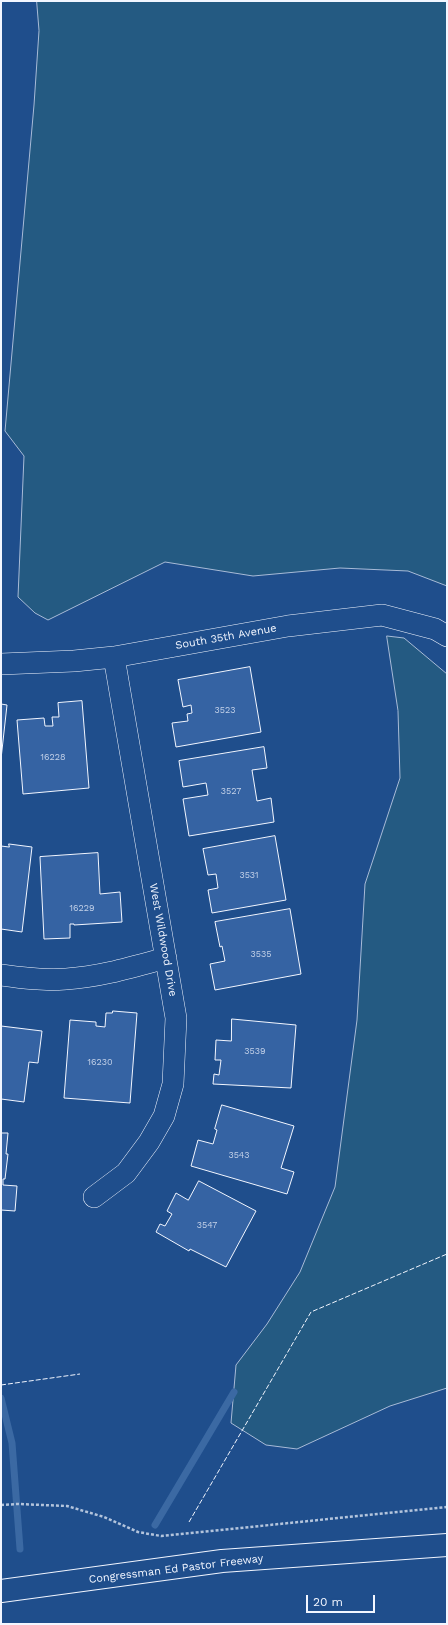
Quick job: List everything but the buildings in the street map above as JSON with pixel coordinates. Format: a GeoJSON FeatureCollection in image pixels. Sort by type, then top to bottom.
{"type":"FeatureCollection","features":[{"type":"Feature","properties":{"kind":"highway","name":"Congressman Ed Pastor Freeway"},"geometry":{"type":"LineString","coordinates":[[1,1591],[222,1561],[447,1545]]}},
{"type":"Feature","properties":{"kind":"street","name":"South 35th Avenue"},"geometry":{"type":"LineString","coordinates":[[1,664],[74,661],[114,657],[288,626],[382,615],[435,629],[447,636]]}},
{"type":"Feature","properties":{"kind":"street","name":"West Wildwood Drive"},"geometry":{"type":"LineString","coordinates":[[94,1197],[126,1174],[149,1142],[164,1116],[173,1084],[176,1018],[114,657]]}},
{"type":"Feature","properties":{"kind":"street"},"geometry":{"type":"LineString","coordinates":[[1,975],[33,979],[66,979],[112,973],[166,958]]}},
{"type":"Feature","properties":{"kind":"path"},"geometry":{"type":"LineString","coordinates":[[1,1505],[18,1504],[67,1506],[104,1517],[138,1532],[161,1536],[447,1507]]}},
{"type":"Feature","properties":{"kind":"shaded area"},"geometry":{"type":"Polygon","coordinates":[[[37,1],[447,1],[447,586],[408,571],[340,568],[253,576],[165,562],[48,620],[35,613],[18,597],[24,456],[5,431],[34,105],[39,31],[37,1]]]}},
{"type":"Feature","properties":{"kind":"shaded area"},"geometry":{"type":"Polygon","coordinates":[[[387,636],[404,638],[447,674],[447,1388],[390,1406],[297,1449],[266,1445],[231,1423],[236,1365],[267,1324],[300,1272],[335,1187],[357,1020],[365,884],[400,778],[398,711],[387,636]]]}},
{"type":"Feature","properties":{"kind":"waterway"},"geometry":{"type":"LineString","coordinates":[[155,1525],[234,1392]]}},
{"type":"Feature","properties":{"kind":"waterway"},"geometry":{"type":"LineString","coordinates":[[1,1398],[12,1443],[20,1549]]}},
{"type":"Feature","properties":{"kind":"fence"},"geometry":{"type":"LineString","coordinates":[[189,1522],[311,1312],[447,1254]]}},
{"type":"Feature","properties":{"kind":"fence"},"geometry":{"type":"LineString","coordinates":[[1,1385],[80,1374]]}}]}
